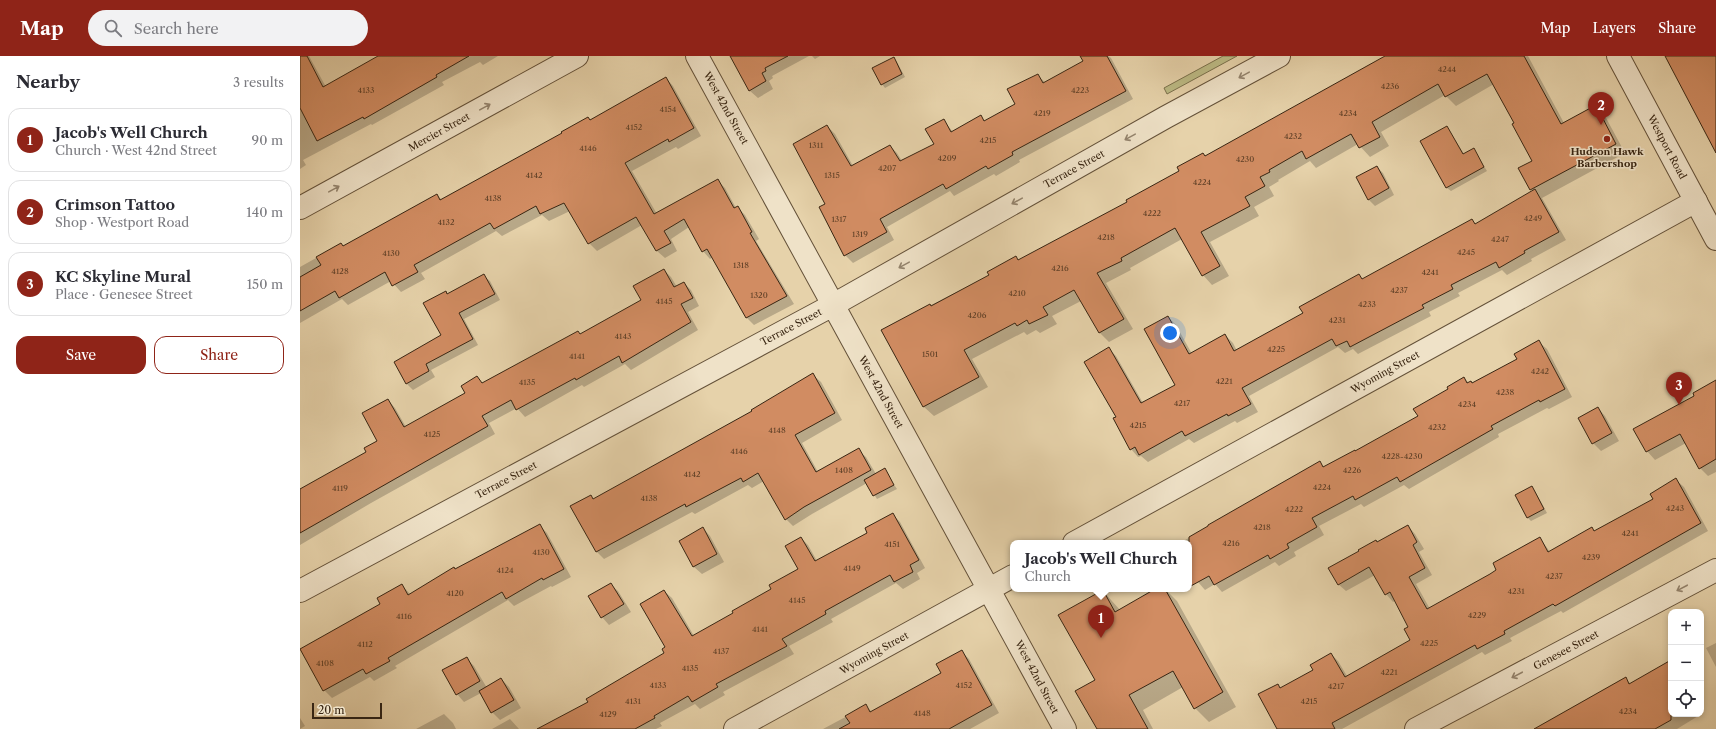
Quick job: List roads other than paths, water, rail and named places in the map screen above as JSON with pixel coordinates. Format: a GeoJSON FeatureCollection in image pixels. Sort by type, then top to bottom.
{"type":"FeatureCollection","features":[{"type":"Feature","properties":{"kind":"street","name":"Mercier Street"},"geometry":{"type":"LineString","coordinates":[[300,208],[577,56]]}},
{"type":"Feature","properties":{"kind":"street","name":"West 42nd Street"},"geometry":{"type":"LineString","coordinates":[[697,56],[1065,729]]}},
{"type":"Feature","properties":{"kind":"street","name":"Terrace Street"},"geometry":{"type":"LineString","coordinates":[[300,591],[833,305],[1166,117],[1279,56]]}},
{"type":"Feature","properties":{"kind":"street","name":"Westport Road"},"geometry":{"type":"LineString","coordinates":[[1618,56],[1716,239]]}},
{"type":"Feature","properties":{"kind":"street","name":"Wyoming Street"},"geometry":{"type":"LineString","coordinates":[[1079,540],[1696,201]]}},
{"type":"Feature","properties":{"kind":"street","name":"Genesee Street"},"geometry":{"type":"LineString","coordinates":[[1416,729],[1716,570]]}},
{"type":"Feature","properties":{"kind":"street","name":"Wyoming Street"},"geometry":{"type":"LineString","coordinates":[[735,729],[1010,578]]}},
{"type":"Feature","properties":{"kind":"place","name":"Crimson Tattoo"},"geometry":{"type":"Point","coordinates":[1601,125]}},
{"type":"Feature","properties":{"kind":"place","name":"Hudson Hawk Barbershop"},"geometry":{"type":"Point","coordinates":[1607,139]}},
{"type":"Feature","properties":{"kind":"place","name":"KC Skyline Mural"},"geometry":{"type":"Point","coordinates":[1679,405]}},
{"type":"Feature","properties":{"kind":"place","name":"Jacob's Well Church"},"geometry":{"type":"Point","coordinates":[1101,638]}}]}
